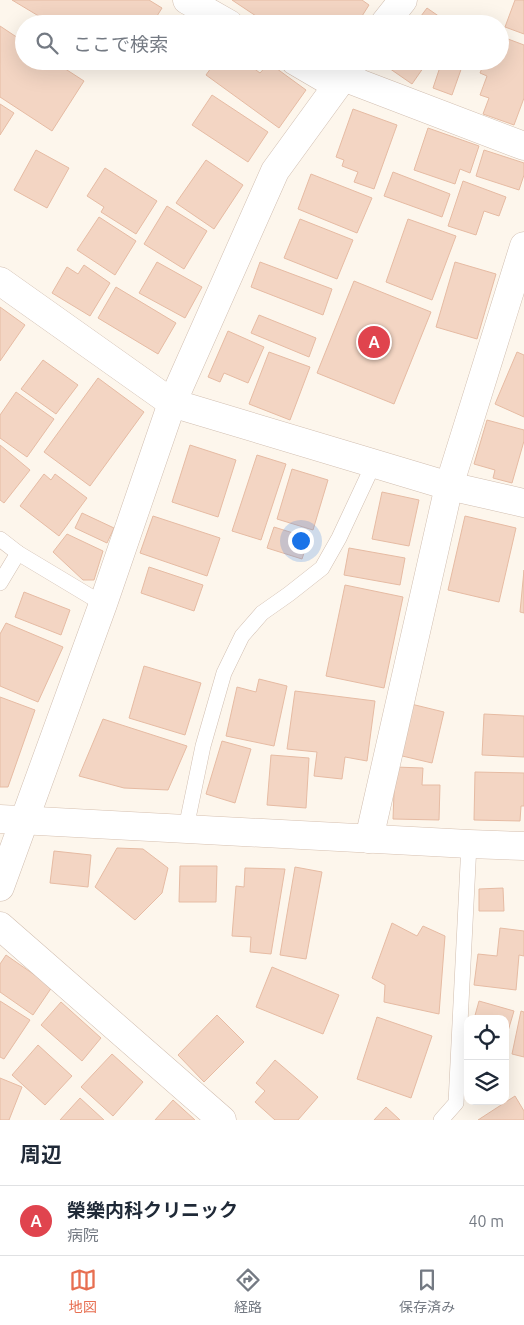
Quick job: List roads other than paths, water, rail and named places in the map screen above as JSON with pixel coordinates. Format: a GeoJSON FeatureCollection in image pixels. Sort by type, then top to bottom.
{"type":"FeatureCollection","features":[{"type":"Feature","properties":{"kind":"street"},"geometry":{"type":"LineString","coordinates":[[187,0],[213,15]]}},
{"type":"Feature","properties":{"kind":"street"},"geometry":{"type":"LineString","coordinates":[[391,15],[403,0]]}},
{"type":"Feature","properties":{"kind":"street"},"geometry":{"type":"LineString","coordinates":[[310,70],[324,78],[346,70]]}},
{"type":"Feature","properties":{"kind":"street"},"geometry":{"type":"LineString","coordinates":[[0,887],[12,819],[103,604],[172,403],[276,171],[348,70]]}},
{"type":"Feature","properties":{"kind":"street"},"geometry":{"type":"LineString","coordinates":[[351,70],[524,146]]}},
{"type":"Feature","properties":{"kind":"street"},"geometry":{"type":"LineString","coordinates":[[369,839],[448,486],[524,246]]}},
{"type":"Feature","properties":{"kind":"street"},"geometry":{"type":"LineString","coordinates":[[0,281],[172,403],[448,486],[524,503]]}},
{"type":"Feature","properties":{"kind":"street"},"geometry":{"type":"LineString","coordinates":[[12,819],[524,846]]}},
{"type":"Feature","properties":{"kind":"street"},"geometry":{"type":"LineString","coordinates":[[0,926],[222,1120]]}},
{"type":"Feature","properties":{"kind":"lane"},"geometry":{"type":"LineString","coordinates":[[186,828],[203,746],[216,701],[224,674],[242,636],[262,613],[322,568],[339,538],[374,463]]}},
{"type":"Feature","properties":{"kind":"lane"},"geometry":{"type":"LineString","coordinates":[[0,539],[18,553],[103,604]]}},
{"type":"Feature","properties":{"kind":"lane"},"geometry":{"type":"LineString","coordinates":[[0,583],[18,553]]}},
{"type":"Feature","properties":{"kind":"lane"},"geometry":{"type":"LineString","coordinates":[[441,1120],[456,1103],[469,844]]}},
{"type":"Feature","properties":{"kind":"place","name":"榮樂内科クリニック"},"geometry":{"type":"Point","coordinates":[374,342]}}]}
